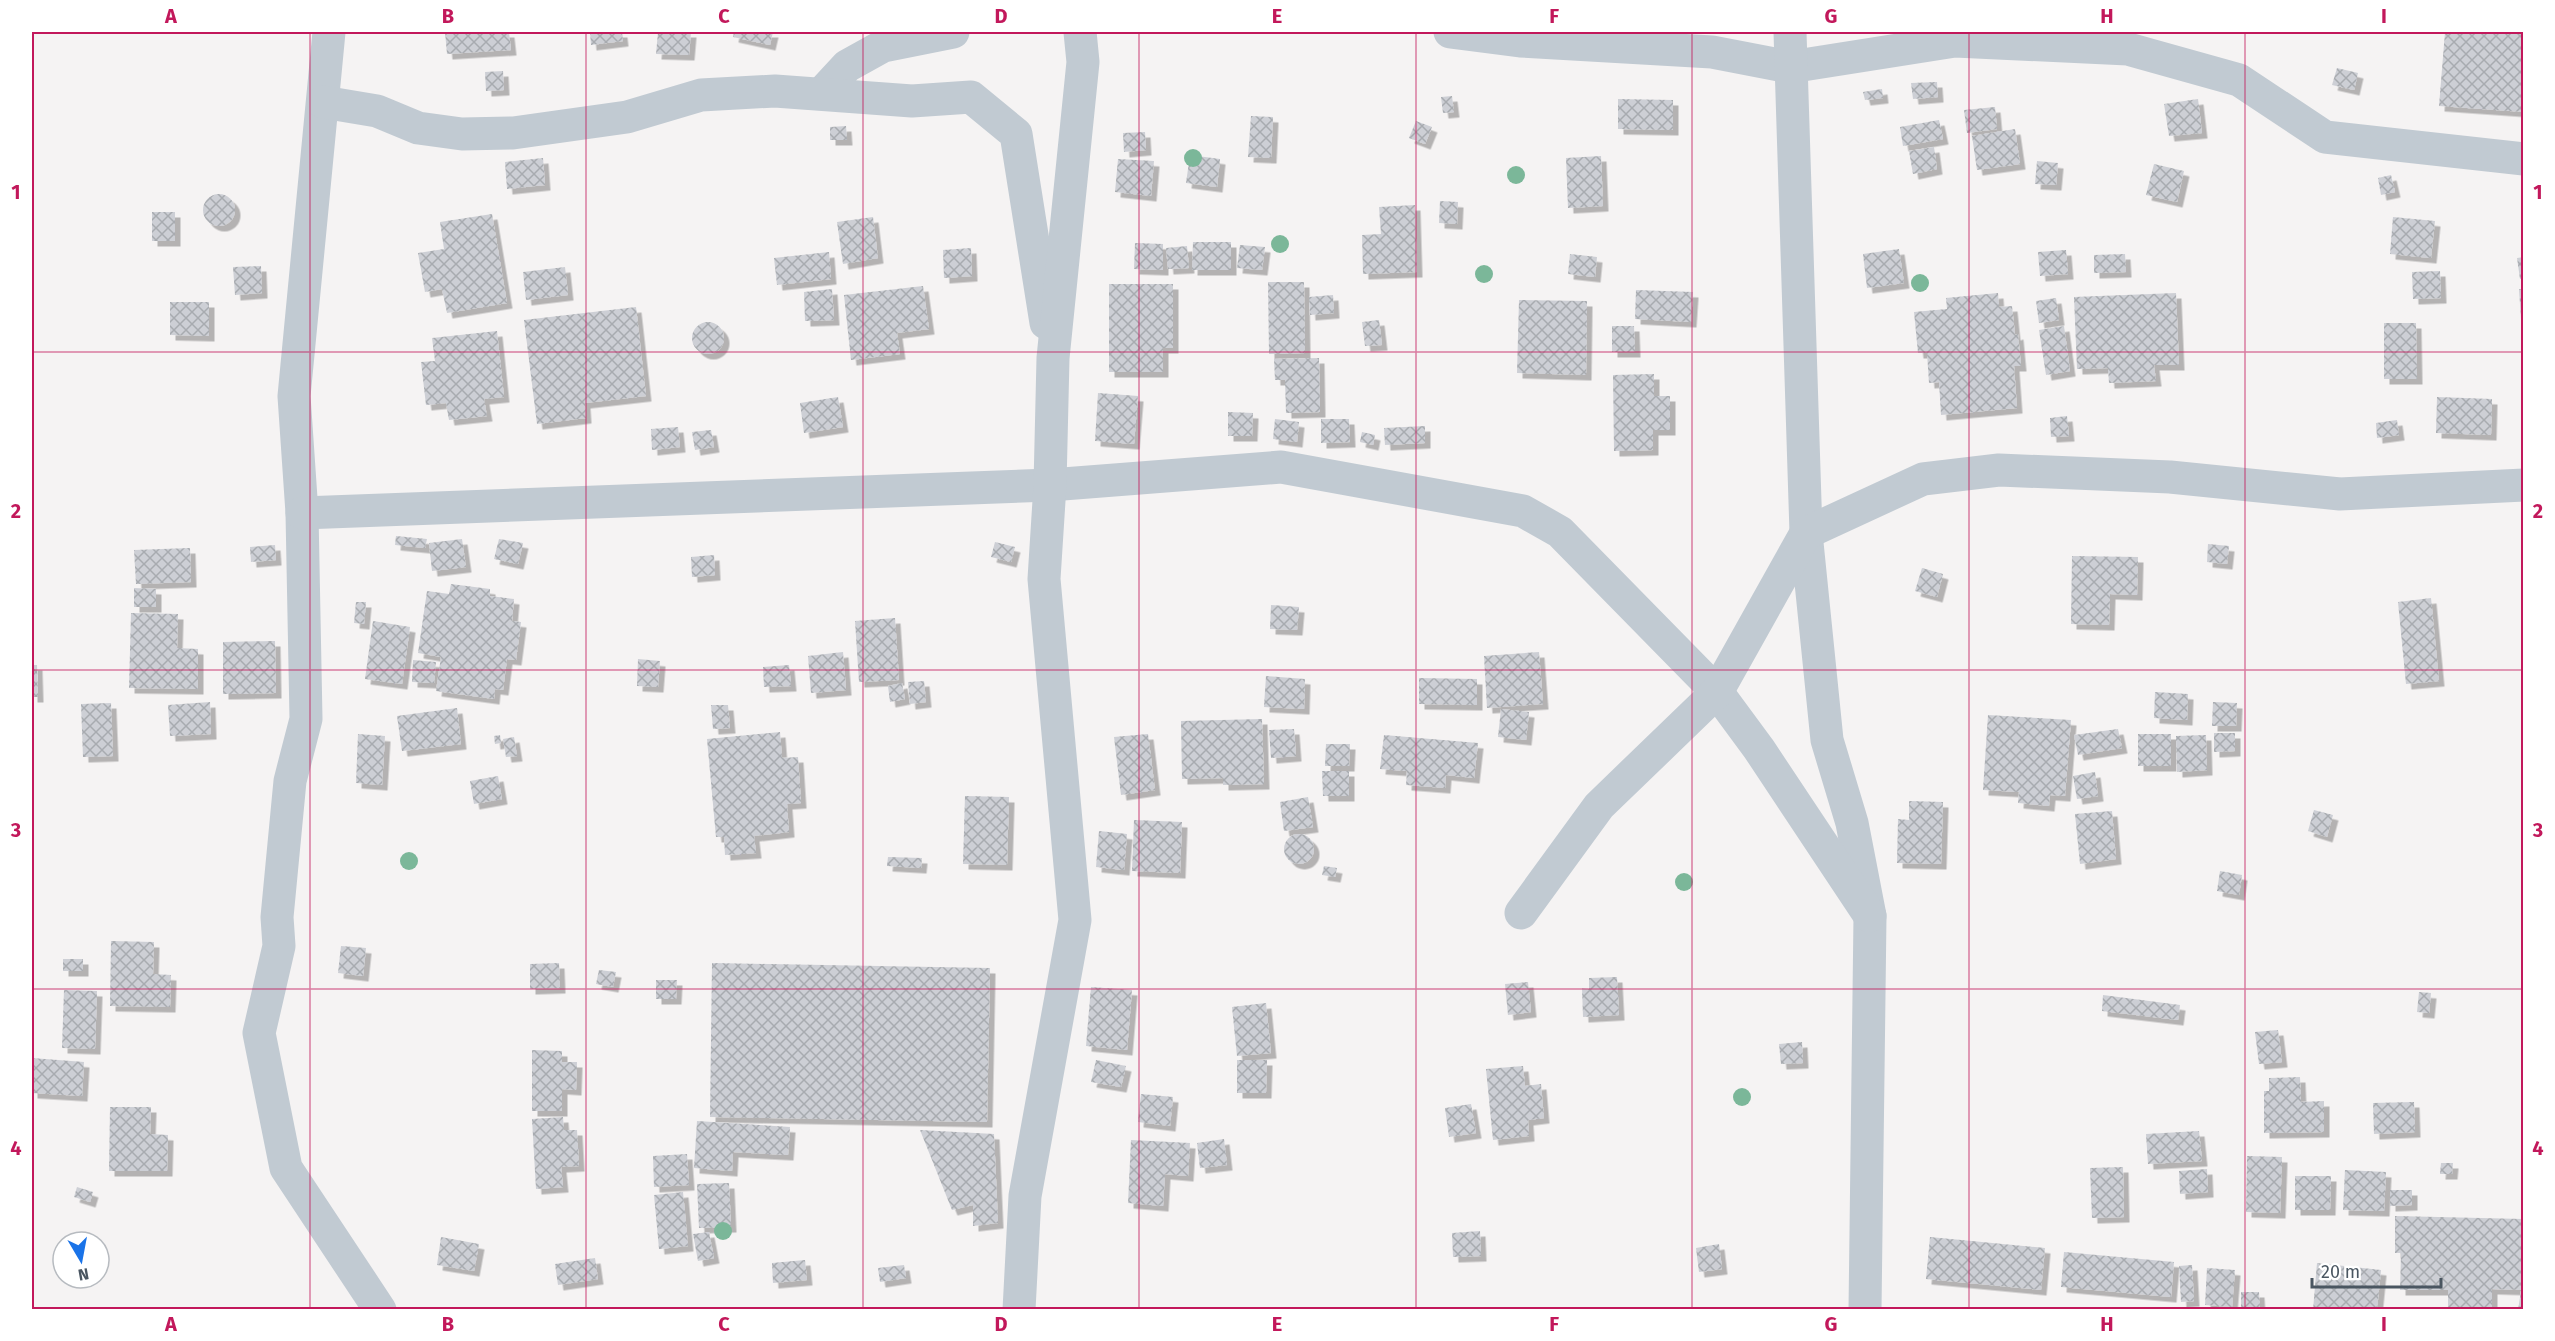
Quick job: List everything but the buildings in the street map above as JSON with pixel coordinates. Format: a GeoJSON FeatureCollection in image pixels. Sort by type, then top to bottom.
{"type":"FeatureCollection","features":[{"type":"Feature","properties":{"kind":"street"},"geometry":{"type":"LineString","coordinates":[[328,32],[294,396],[302,513],[306,719],[290,781],[277,917],[279,946],[259,1033],[286,1167],[380,1310]]}},
{"type":"Feature","properties":{"kind":"street"},"geometry":{"type":"LineString","coordinates":[[822,93],[847,66],[883,46],[953,32]]}},
{"type":"Feature","properties":{"kind":"street"},"geometry":{"type":"LineString","coordinates":[[1019,1310],[1025,1196],[1075,920],[1044,579],[1050,485],[1053,358],[1083,62],[1080,32]]}},
{"type":"Feature","properties":{"kind":"street"},"geometry":{"type":"LineString","coordinates":[[1450,32],[1520,40],[1712,52],[1790,67],[1955,41],[2128,49],[2240,80],[2325,137],[2523,159]]}},
{"type":"Feature","properties":{"kind":"street"},"geometry":{"type":"LineString","coordinates":[[1790,32],[1806,533],[1827,740],[1852,822],[1870,916],[1865,1310]]}},
{"type":"Feature","properties":{"kind":"street"},"geometry":{"type":"LineString","coordinates":[[323,102],[377,111],[418,128],[462,134],[513,133],[627,117],[701,95],[775,91],[912,101],[971,97],[1016,134],[1039,288],[1053,358]]}},
{"type":"Feature","properties":{"kind":"street"},"geometry":{"type":"LineString","coordinates":[[302,513],[1050,485],[1281,467],[1523,511],[1560,532],[1717,692],[1759,749],[1870,916]]}},
{"type":"Feature","properties":{"kind":"street"},"geometry":{"type":"LineString","coordinates":[[1521,913],[1599,806],[1717,692],[1806,533],[1923,479],[1999,470],[2170,477],[2340,494],[2523,485]]}}]}
